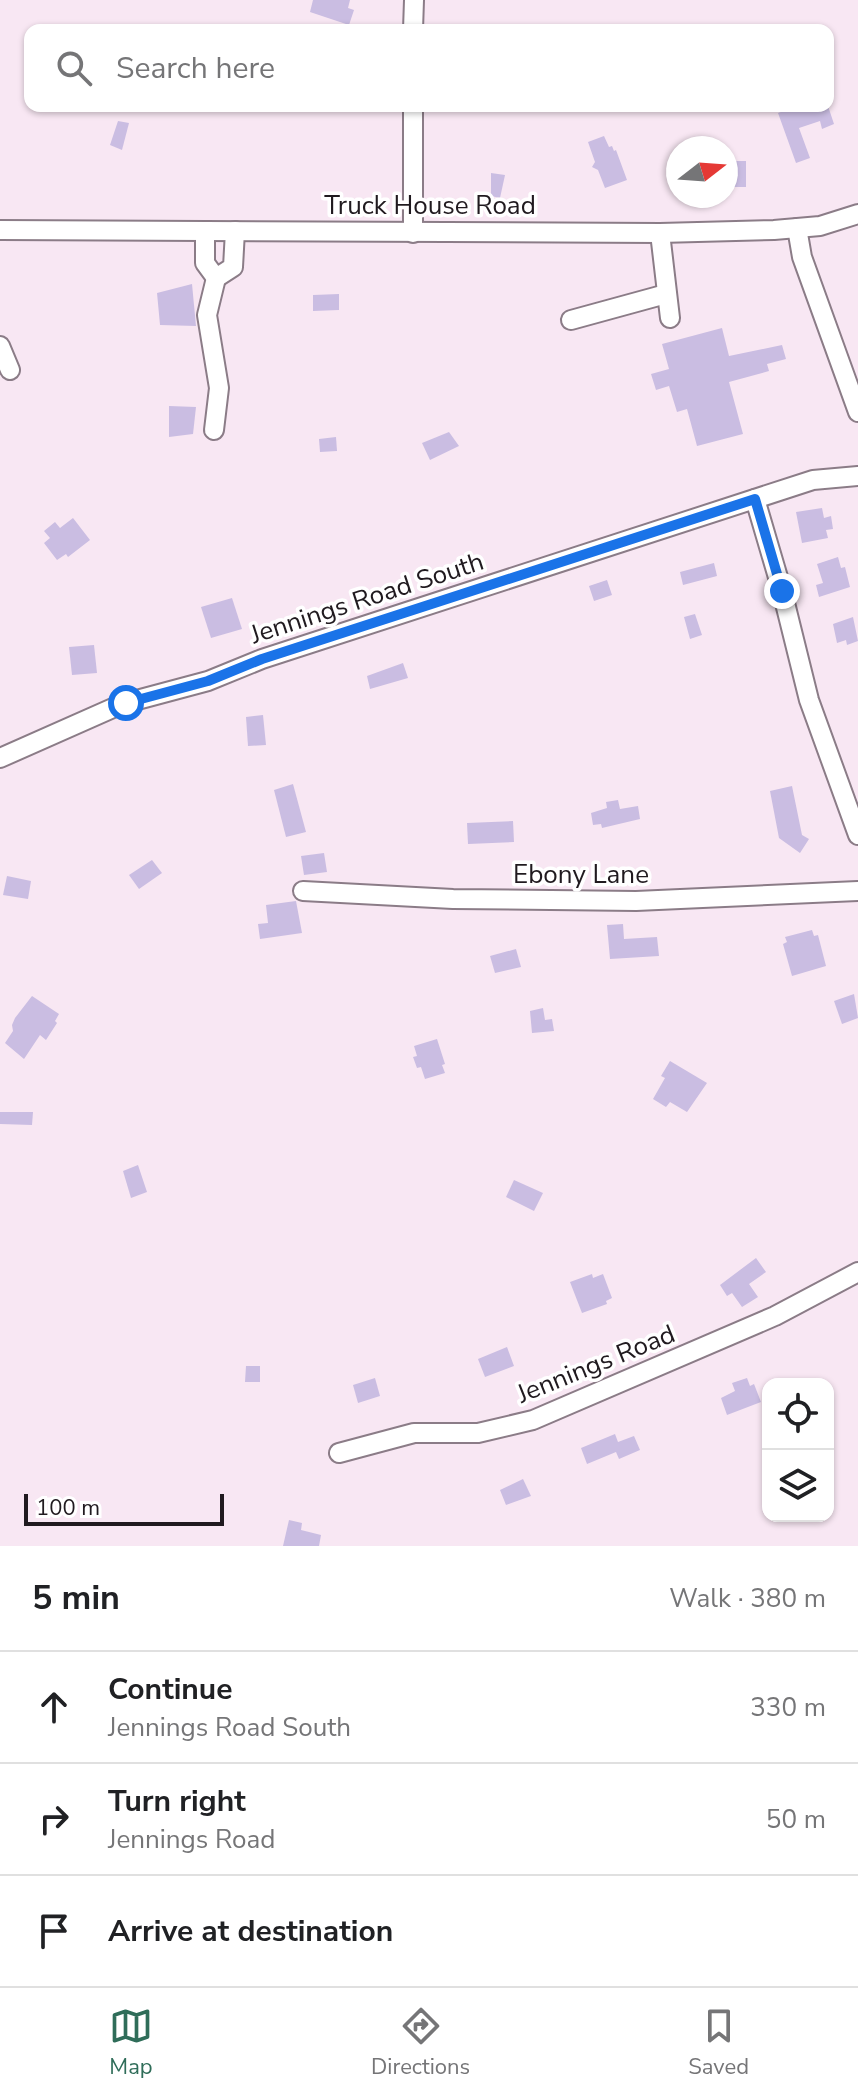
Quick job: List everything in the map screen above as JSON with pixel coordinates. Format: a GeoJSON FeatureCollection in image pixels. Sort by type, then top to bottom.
{"type":"FeatureCollection","features":[{"type":"Feature","properties":{"kind":"street"},"geometry":{"type":"LineString","coordinates":[[413,24],[414,0]]}},
{"type":"Feature","properties":{"kind":"street"},"geometry":{"type":"LineString","coordinates":[[413,112],[413,233]]}},
{"type":"Feature","properties":{"kind":"street","name":"Truck House Road"},"geometry":{"type":"LineString","coordinates":[[0,230],[660,233],[820,226],[858,214]]}},
{"type":"Feature","properties":{"kind":"street"},"geometry":{"type":"LineString","coordinates":[[797,228],[802,257],[858,412]]}},
{"type":"Feature","properties":{"kind":"street"},"geometry":{"type":"LineString","coordinates":[[205,231],[205,263],[216,278]]}},
{"type":"Feature","properties":{"kind":"street"},"geometry":{"type":"LineString","coordinates":[[214,430],[219,388],[207,315],[216,278],[233,267],[235,231]]}},
{"type":"Feature","properties":{"kind":"street"},"geometry":{"type":"LineString","coordinates":[[660,233],[670,318]]}},
{"type":"Feature","properties":{"kind":"street"},"geometry":{"type":"LineString","coordinates":[[571,320],[666,294]]}},
{"type":"Feature","properties":{"kind":"street"},"geometry":{"type":"LineString","coordinates":[[0,346],[10,370]]}},
{"type":"Feature","properties":{"kind":"street"},"geometry":{"type":"LineString","coordinates":[[858,476],[813,480],[755,499],[809,700],[858,835]]}},
{"type":"Feature","properties":{"kind":"street","name":"Jennings Road South"},"geometry":{"type":"LineString","coordinates":[[0,758],[122,704],[208,681],[262,659],[755,499]]}},
{"type":"Feature","properties":{"kind":"street","name":"Ebony Lane"},"geometry":{"type":"LineString","coordinates":[[303,891],[453,899],[636,901],[858,891]]}},
{"type":"Feature","properties":{"kind":"street","name":"Jennings Road"},"geometry":{"type":"LineString","coordinates":[[339,1453],[414,1433],[478,1433],[533,1420],[775,1316],[858,1272]]}},
{"type":"Feature","properties":{"kind":"building"},"geometry":{"type":"Polygon","coordinates":[[[313,0],[350,0],[348,8],[354,10],[349,24],[310,12],[313,0]]]}},
{"type":"Feature","properties":{"kind":"building"},"geometry":{"type":"Polygon","coordinates":[[[830,112],[834,124],[822,129],[820,121],[799,128],[810,158],[796,163],[778,113],[830,112]]]}},
{"type":"Feature","properties":{"kind":"building"},"geometry":{"type":"Polygon","coordinates":[[[118,121],[129,123],[122,150],[110,145],[118,121]]]}},
{"type":"Feature","properties":{"kind":"building"},"geometry":{"type":"Polygon","coordinates":[[[604,136],[609,147],[616,150],[627,180],[605,188],[598,170],[592,167],[595,162],[588,142],[604,136]]]}},
{"type":"Feature","properties":{"kind":"building"},"geometry":{"type":"Polygon","coordinates":[[[738,161],[746,161],[746,187],[738,187],[738,161]]]}},
{"type":"Feature","properties":{"kind":"building"},"geometry":{"type":"Polygon","coordinates":[[[491,173],[505,175],[500,198],[491,196],[491,173]]]}},
{"type":"Feature","properties":{"kind":"building"},"geometry":{"type":"Polygon","coordinates":[[[192,284],[196,326],[160,325],[157,293],[192,284]]]}},
{"type":"Feature","properties":{"kind":"building"},"geometry":{"type":"Polygon","coordinates":[[[339,294],[339,310],[313,311],[313,295],[339,294]]]}},
{"type":"Feature","properties":{"kind":"building"},"geometry":{"type":"Polygon","coordinates":[[[722,328],[729,356],[782,345],[786,359],[767,364],[769,371],[729,382],[743,434],[697,446],[687,409],[677,412],[669,386],[656,390],[651,374],[669,369],[662,344],[722,328]]]}},
{"type":"Feature","properties":{"kind":"building"},"geometry":{"type":"Polygon","coordinates":[[[169,406],[196,407],[193,434],[169,437],[169,406]]]}},
{"type":"Feature","properties":{"kind":"building"},"geometry":{"type":"Polygon","coordinates":[[[449,432],[459,446],[430,460],[422,443],[449,432]]]}},
{"type":"Feature","properties":{"kind":"building"},"geometry":{"type":"Polygon","coordinates":[[[336,437],[337,451],[320,452],[319,439],[336,437]]]}},
{"type":"Feature","properties":{"kind":"building"},"geometry":{"type":"Polygon","coordinates":[[[822,508],[824,518],[831,516],[833,529],[826,530],[828,538],[802,543],[796,512],[822,508]]]}},
{"type":"Feature","properties":{"kind":"building"},"geometry":{"type":"Polygon","coordinates":[[[73,518],[90,540],[68,557],[66,554],[57,560],[44,543],[50,538],[44,531],[55,522],[60,528],[73,518]]]}},
{"type":"Feature","properties":{"kind":"building"},"geometry":{"type":"Polygon","coordinates":[[[838,557],[841,568],[845,567],[850,587],[819,597],[816,585],[823,583],[817,564],[838,557]]]}},
{"type":"Feature","properties":{"kind":"building"},"geometry":{"type":"Polygon","coordinates":[[[714,563],[717,576],[683,585],[680,572],[714,563]]]}},
{"type":"Feature","properties":{"kind":"building"},"geometry":{"type":"Polygon","coordinates":[[[607,580],[612,595],[594,601],[589,586],[607,580]]]}},
{"type":"Feature","properties":{"kind":"building"},"geometry":{"type":"Polygon","coordinates":[[[232,598],[242,629],[211,638],[201,607],[232,598]]]}},
{"type":"Feature","properties":{"kind":"building"},"geometry":{"type":"Polygon","coordinates":[[[695,614],[702,635],[690,639],[684,617],[695,614]]]}},
{"type":"Feature","properties":{"kind":"building"},"geometry":{"type":"Polygon","coordinates":[[[853,617],[858,641],[847,645],[846,640],[837,643],[833,624],[853,617]]]}},
{"type":"Feature","properties":{"kind":"building"},"geometry":{"type":"Polygon","coordinates":[[[94,645],[97,673],[72,675],[69,647],[94,645]]]}},
{"type":"Feature","properties":{"kind":"building"},"geometry":{"type":"Polygon","coordinates":[[[403,663],[408,678],[370,689],[367,676],[403,663]]]}},
{"type":"Feature","properties":{"kind":"building"},"geometry":{"type":"Polygon","coordinates":[[[263,715],[266,745],[248,746],[246,717],[263,715]]]}},
{"type":"Feature","properties":{"kind":"building"},"geometry":{"type":"Polygon","coordinates":[[[293,784],[306,832],[286,837],[274,790],[293,784]]]}},
{"type":"Feature","properties":{"kind":"building"},"geometry":{"type":"Polygon","coordinates":[[[792,786],[802,835],[809,839],[800,853],[779,838],[770,791],[792,786]]]}},
{"type":"Feature","properties":{"kind":"building"},"geometry":{"type":"Polygon","coordinates":[[[618,800],[620,809],[638,806],[640,819],[602,828],[601,824],[593,825],[591,813],[607,808],[606,802],[618,800]]]}},
{"type":"Feature","properties":{"kind":"building"},"geometry":{"type":"Polygon","coordinates":[[[513,821],[514,842],[468,844],[467,823],[513,821]]]}},
{"type":"Feature","properties":{"kind":"building"},"geometry":{"type":"Polygon","coordinates":[[[324,853],[327,872],[304,875],[301,856],[324,853]]]}},
{"type":"Feature","properties":{"kind":"building"},"geometry":{"type":"Polygon","coordinates":[[[152,860],[162,873],[139,889],[129,875],[152,860]]]}},
{"type":"Feature","properties":{"kind":"building"},"geometry":{"type":"Polygon","coordinates":[[[7,876],[31,881],[28,899],[3,895],[7,876]]]}},
{"type":"Feature","properties":{"kind":"building"},"geometry":{"type":"Polygon","coordinates":[[[296,901],[302,933],[260,939],[258,924],[268,923],[266,905],[296,901]]]}},
{"type":"Feature","properties":{"kind":"building"},"geometry":{"type":"Polygon","coordinates":[[[623,924],[624,939],[657,937],[659,956],[610,959],[607,925],[623,924]]]}},
{"type":"Feature","properties":{"kind":"building"},"geometry":{"type":"Polygon","coordinates":[[[812,930],[814,936],[818,935],[826,966],[792,976],[783,944],[787,942],[785,937],[812,930]]]}},
{"type":"Feature","properties":{"kind":"building"},"geometry":{"type":"Polygon","coordinates":[[[516,949],[521,967],[495,973],[490,956],[516,949]]]}},
{"type":"Feature","properties":{"kind":"building"},"geometry":{"type":"Polygon","coordinates":[[[854,994],[858,1018],[842,1024],[834,1001],[854,994]]]}},
{"type":"Feature","properties":{"kind":"building"},"geometry":{"type":"Polygon","coordinates":[[[32,996],[59,1014],[46,1040],[40,1035],[24,1059],[5,1043],[13,1031],[15,1018],[32,996]]]}},
{"type":"Feature","properties":{"kind":"building"},"geometry":{"type":"Polygon","coordinates":[[[543,1008],[545,1020],[552,1019],[554,1031],[532,1033],[530,1011],[543,1008]]]}},
{"type":"Feature","properties":{"kind":"building"},"geometry":{"type":"Polygon","coordinates":[[[437,1039],[445,1073],[425,1079],[413,1057],[417,1056],[414,1046],[437,1039]]]}},
{"type":"Feature","properties":{"kind":"building"},"geometry":{"type":"Polygon","coordinates":[[[670,1061],[707,1083],[687,1112],[670,1102],[666,1107],[653,1099],[670,1061]]]}},
{"type":"Feature","properties":{"kind":"building"},"geometry":{"type":"Polygon","coordinates":[[[0,1112],[33,1112],[32,1125],[0,1124],[0,1112]]]}},
{"type":"Feature","properties":{"kind":"building"},"geometry":{"type":"Polygon","coordinates":[[[138,1165],[147,1192],[131,1198],[123,1171],[138,1165]]]}},
{"type":"Feature","properties":{"kind":"building"},"geometry":{"type":"Polygon","coordinates":[[[514,1180],[543,1193],[534,1211],[506,1197],[514,1180]]]}},
{"type":"Feature","properties":{"kind":"building"},"geometry":{"type":"Polygon","coordinates":[[[756,1258],[766,1272],[749,1284],[758,1297],[742,1307],[732,1293],[727,1296],[720,1285],[756,1258]]]}},
{"type":"Feature","properties":{"kind":"building"},"geometry":{"type":"Polygon","coordinates":[[[592,1274],[593,1278],[603,1274],[612,1298],[606,1301],[607,1304],[582,1313],[570,1282],[592,1274]]]}},
{"type":"Feature","properties":{"kind":"building"},"geometry":{"type":"Polygon","coordinates":[[[507,1347],[514,1366],[485,1377],[478,1359],[507,1347]]]}},
{"type":"Feature","properties":{"kind":"building"},"geometry":{"type":"Polygon","coordinates":[[[246,1366],[260,1366],[260,1382],[245,1382],[246,1366]]]}},
{"type":"Feature","properties":{"kind":"building"},"geometry":{"type":"Polygon","coordinates":[[[375,1378],[380,1396],[358,1403],[353,1385],[375,1378]]]}},
{"type":"Feature","properties":{"kind":"building"},"geometry":{"type":"Polygon","coordinates":[[[747,1378],[750,1386],[754,1384],[761,1402],[727,1415],[721,1398],[735,1391],[732,1383],[747,1378]]]}},
{"type":"Feature","properties":{"kind":"building"},"geometry":{"type":"Polygon","coordinates":[[[615,1434],[618,1442],[634,1436],[640,1450],[619,1459],[616,1452],[587,1464],[581,1448],[615,1434]]]}},
{"type":"Feature","properties":{"kind":"building"},"geometry":{"type":"Polygon","coordinates":[[[523,1479],[531,1496],[506,1505],[500,1490],[523,1479]]]}},
{"type":"Feature","properties":{"kind":"building"},"geometry":{"type":"Polygon","coordinates":[[[289,1520],[302,1523],[301,1530],[321,1535],[319,1546],[283,1546],[289,1520]]]}},
{"type":"Feature","properties":{"kind":"route"},"geometry":{"type":"LineString","coordinates":[[126,703],[208,681],[262,659],[755,499],[782,591]]}}]}
